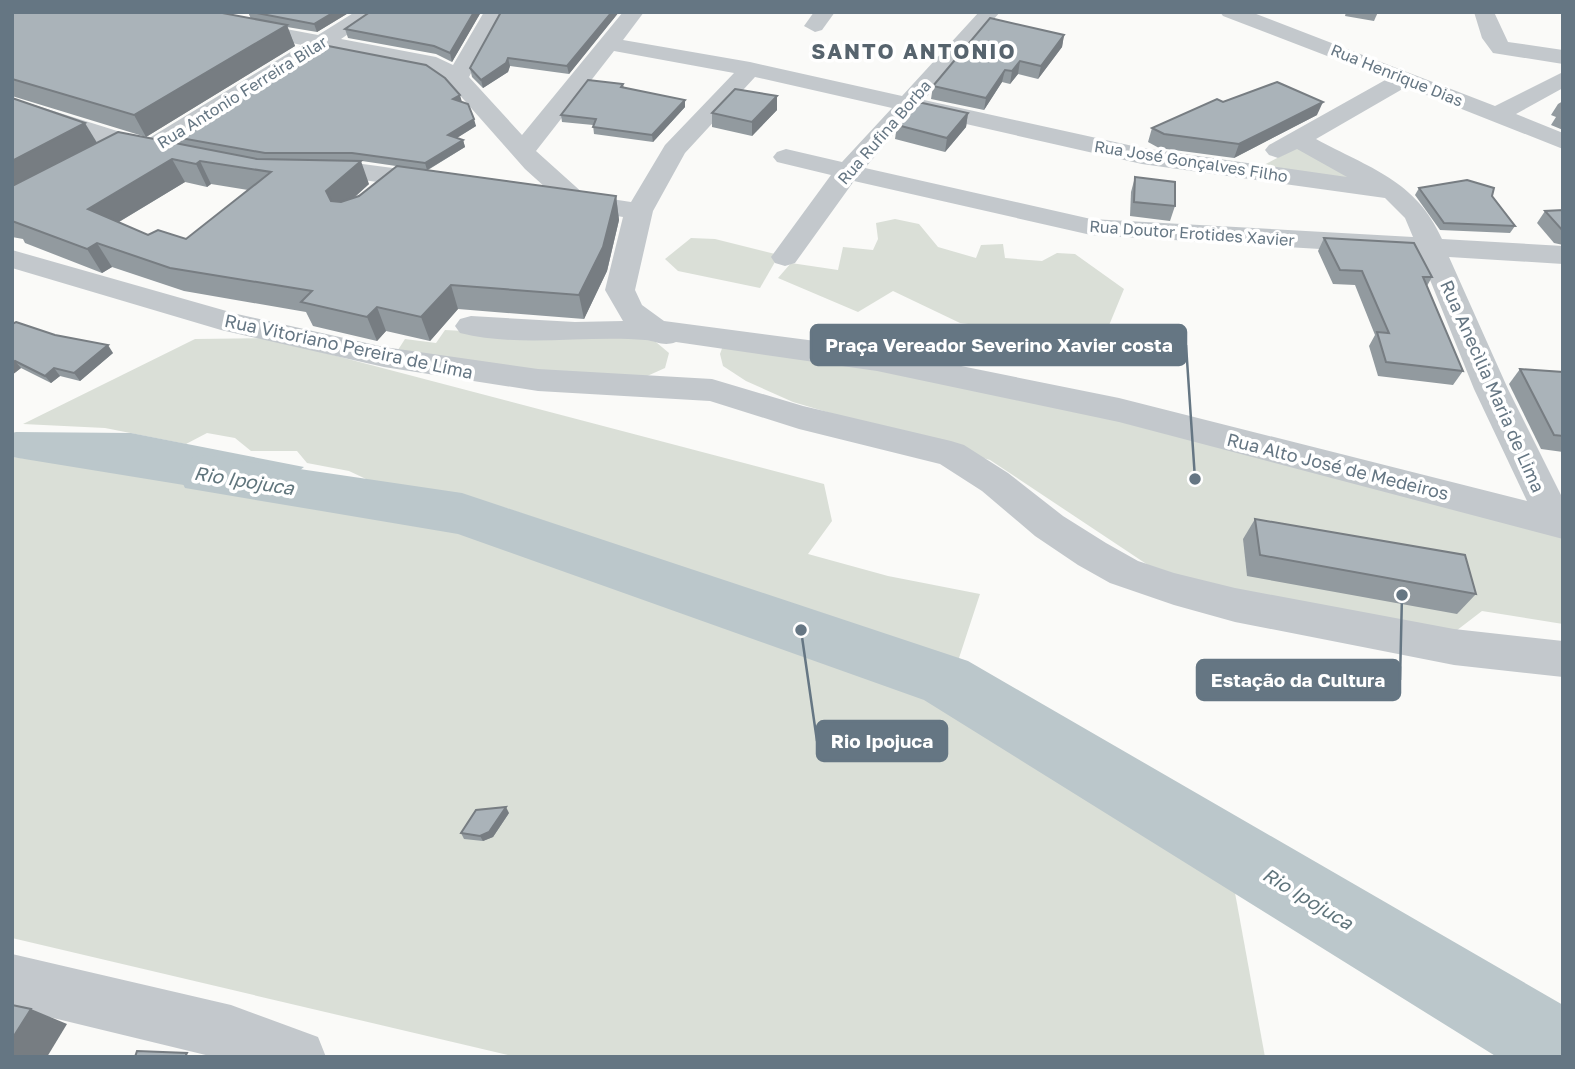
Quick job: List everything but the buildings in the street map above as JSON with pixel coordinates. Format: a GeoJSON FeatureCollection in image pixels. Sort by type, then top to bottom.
{"type":"FeatureCollection","features":[{"type":"Feature","properties":{"kind":"street"},"geometry":{"type":"LineString","coordinates":[[161,12],[219,16],[322,42],[424,60],[446,69],[524,149],[534,164],[577,202]]}},
{"type":"Feature","properties":{"kind":"street","name":"Rua Antonio Ferreira Bilar"},"geometry":{"type":"LineString","coordinates":[[94,162],[137,146],[370,12]]}},
{"type":"Feature","properties":{"kind":"street"},"geometry":{"type":"LineString","coordinates":[[457,78],[494,12]]}},
{"type":"Feature","properties":{"kind":"street"},"geometry":{"type":"LineString","coordinates":[[524,149],[611,44],[634,12]]}},
{"type":"Feature","properties":{"kind":"street","name":"Rua Rufina Borba"},"geometry":{"type":"LineString","coordinates":[[785,257],[848,171],[990,12]]}},
{"type":"Feature","properties":{"kind":"street","name":"Rua Henrique Dias"},"geometry":{"type":"LineString","coordinates":[[1230,12],[1304,38],[1563,142]]}},
{"type":"Feature","properties":{"kind":"street"},"geometry":{"type":"LineString","coordinates":[[1304,38],[1307,12]]}},
{"type":"Feature","properties":{"kind":"street"},"geometry":{"type":"LineString","coordinates":[[1484,12],[1497,45],[1563,57]]}},
{"type":"Feature","properties":{"kind":"street","name":"Rua José Gonçalves Filho"},"geometry":{"type":"LineString","coordinates":[[611,44],[750,69],[1142,156],[1393,191]]}},
{"type":"Feature","properties":{"kind":"street"},"geometry":{"type":"LineString","coordinates":[[712,390],[659,330],[631,312],[620,290],[628,247],[639,211],[674,150],[750,69]]}},
{"type":"Feature","properties":{"kind":"street"},"geometry":{"type":"LineString","coordinates":[[1241,171],[1404,79]]}},
{"type":"Feature","properties":{"kind":"street"},"geometry":{"type":"LineString","coordinates":[[1497,115],[1563,79]]}},
{"type":"Feature","properties":{"kind":"street"},"geometry":{"type":"LineString","coordinates":[[12,105],[137,146],[188,156]]}},
{"type":"Feature","properties":{"kind":"street","name":"Rua Anecìlia Maria de Lima"},"geometry":{"type":"LineString","coordinates":[[1297,139],[1393,191],[1418,217],[1491,389],[1559,524]]}},
{"type":"Feature","properties":{"kind":"street","name":"Rua Doutor Erotides Xavier"},"geometry":{"type":"LineString","coordinates":[[786,157],[1091,227],[1563,255]]}},
{"type":"Feature","properties":{"kind":"street"},"geometry":{"type":"LineString","coordinates":[[295,171],[355,171],[467,187]]}},
{"type":"Feature","properties":{"kind":"street"},"geometry":{"type":"LineString","coordinates":[[373,196],[398,177]]}},
{"type":"Feature","properties":{"kind":"street"},"geometry":{"type":"LineString","coordinates":[[536,196],[639,211]]}},
{"type":"Feature","properties":{"kind":"street","name":"Rua Vitoriano Pereira de Lima"},"geometry":{"type":"LineString","coordinates":[[12,259],[232,323],[384,357],[538,380],[712,390],[799,417],[951,454],[995,482],[1049,526],[1092,554],[1124,572],[1174,589],[1235,605],[1454,648],[1563,659]]}},
{"type":"Feature","properties":{"kind":"street","name":"Rua Alto José de Medeiros"},"geometry":{"type":"LineString","coordinates":[[471,326],[575,332],[659,330],[877,360],[1119,410],[1559,524]]}},
{"type":"Feature","properties":{"kind":"street"},"geometry":{"type":"LineString","coordinates":[[12,981],[231,1033],[298,1057]]}},
{"type":"Feature","properties":{"kind":"shaded area"},"geometry":{"type":"Polygon","coordinates":[[[1302,145],[1370,181],[1260,167],[1302,145]]]}},
{"type":"Feature","properties":{"kind":"shaded area"},"geometry":{"type":"Polygon","coordinates":[[[895,219],[919,224],[938,247],[976,258],[981,245],[1003,244],[1005,258],[1042,261],[1057,253],[1075,254],[1124,289],[1103,340],[960,323],[893,291],[858,312],[778,278],[791,263],[838,270],[843,247],[873,250],[878,239],[876,223],[895,219]]]}},
{"type":"Feature","properties":{"kind":"shaded area"},"geometry":{"type":"Polygon","coordinates":[[[691,238],[715,239],[779,255],[760,288],[678,271],[665,259],[691,238]]]}},
{"type":"Feature","properties":{"kind":"shaded area"},"geometry":{"type":"Polygon","coordinates":[[[445,330],[592,338],[650,337],[669,353],[665,368],[645,377],[500,369],[396,353],[405,339],[436,343],[445,330]]]}},
{"type":"Feature","properties":{"kind":"shaded area"},"geometry":{"type":"Polygon","coordinates":[[[268,338],[824,484],[832,521],[808,554],[888,576],[980,594],[958,661],[506,508],[381,486],[349,471],[307,463],[297,451],[251,451],[235,438],[207,433],[186,444],[105,428],[23,424],[195,339],[268,338]]]}},
{"type":"Feature","properties":{"kind":"shaded area"},"geometry":{"type":"Polygon","coordinates":[[[725,340],[1130,416],[1563,531],[1563,624],[1482,611],[1452,634],[1163,575],[990,460],[793,402],[746,381],[723,366],[720,354],[725,340]]]}},
{"type":"Feature","properties":{"kind":"shaded area"},"geometry":{"type":"Polygon","coordinates":[[[12,457],[365,499],[801,630],[1227,849],[1265,1057],[516,1057],[12,938],[12,457]]]}},
{"type":"Feature","properties":{"kind":"water"},"geometry":{"type":"Polygon","coordinates":[[[12,433],[131,433],[304,467],[264,498],[12,457],[12,433]]]}},
{"type":"Feature","properties":{"kind":"waterway","name":"Rio Ipojuca"},"geometry":{"type":"LineString","coordinates":[[204,474],[462,514],[946,680],[1563,1051]]}},
{"type":"Feature","properties":{"kind":"place","name":"Praça Vereador Severino Xavier costa"},"geometry":{"type":"Point","coordinates":[1195,479]}},
{"type":"Feature","properties":{"kind":"place","name":"Estação da Cultura"},"geometry":{"type":"Point","coordinates":[1402,595]}},
{"type":"Feature","properties":{"kind":"place","name":"Rio Ipojuca"},"geometry":{"type":"Point","coordinates":[801,630]}},
{"type":"Feature","properties":{"kind":"district","name":"SANTO ANTONIO"},"geometry":{"type":"Point","coordinates":[914,51]}}]}
